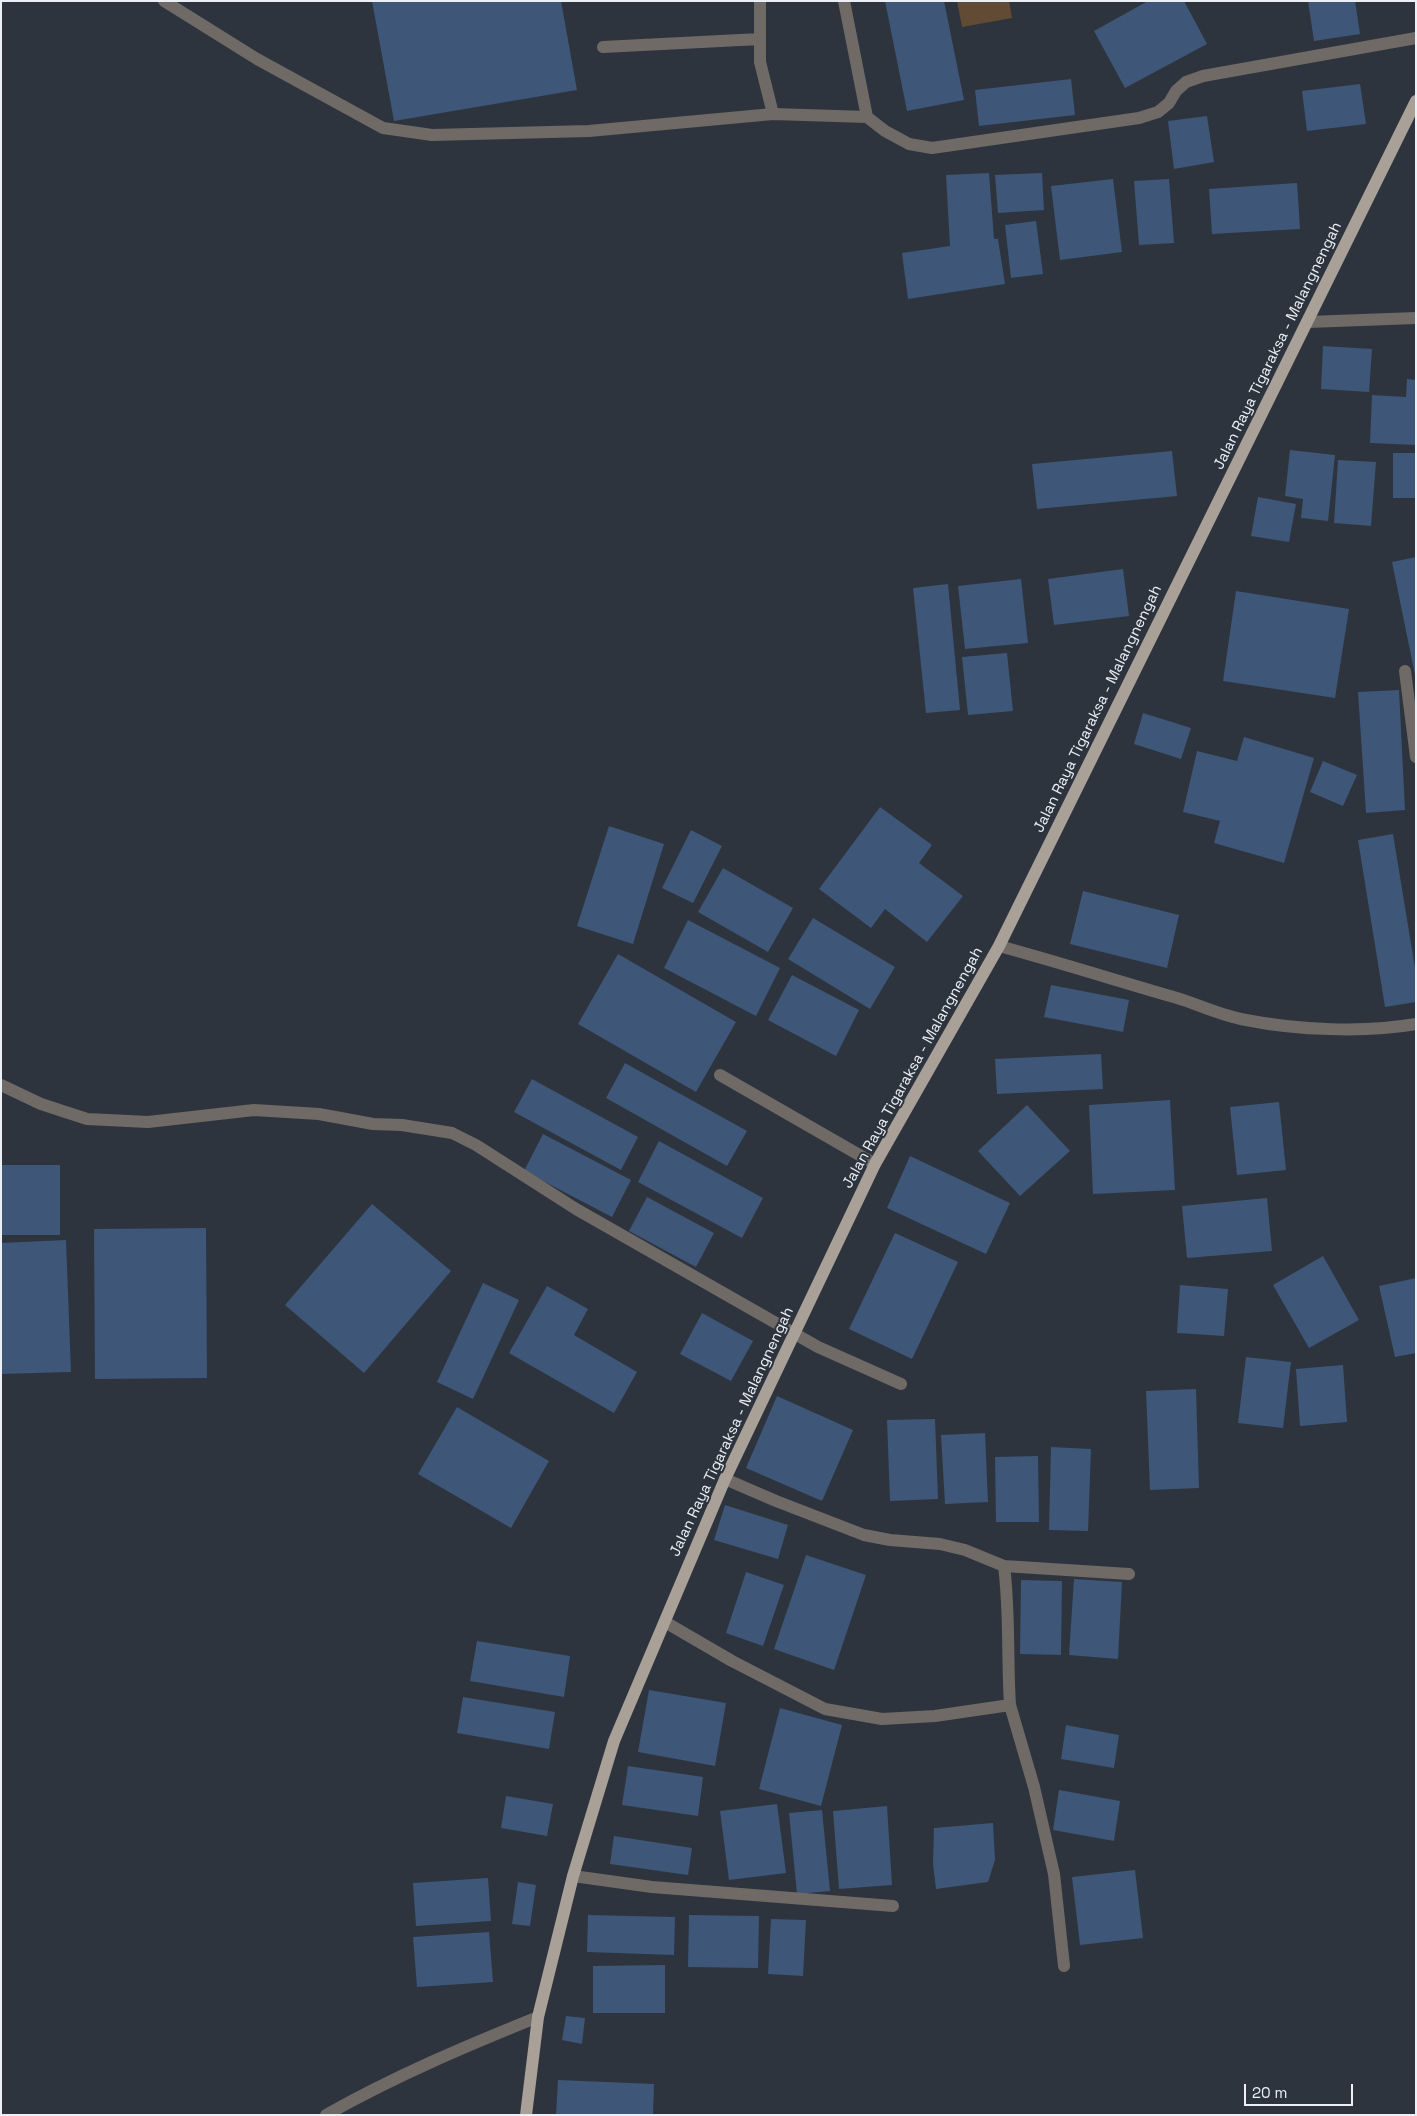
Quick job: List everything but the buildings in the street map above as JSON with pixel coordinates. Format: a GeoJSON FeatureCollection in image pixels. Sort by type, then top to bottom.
{"type":"FeatureCollection","features":[{"type":"Feature","properties":{"kind":"main road","name":"Jalan Raya Tigaraksa - Malangnengah"},"geometry":{"type":"LineString","coordinates":[[526,2115],[538,2017],[573,1876],[614,1741],[725,1479],[875,1164],[999,946],[1416,102]]}},
{"type":"Feature","properties":{"kind":"street"},"geometry":{"type":"LineString","coordinates":[[164,1],[257,59],[383,128],[432,135],[580,131],[773,114],[867,117],[885,131],[909,144],[932,148],[1139,118],[1158,112],[1169,103],[1176,91],[1186,82],[1203,76],[1416,38]]}},
{"type":"Feature","properties":{"kind":"street"},"geometry":{"type":"LineString","coordinates":[[760,1],[760,62],[773,114]]}},
{"type":"Feature","properties":{"kind":"street"},"geometry":{"type":"LineString","coordinates":[[844,1],[867,117]]}},
{"type":"Feature","properties":{"kind":"street"},"geometry":{"type":"LineString","coordinates":[[603,47],[760,39]]}},
{"type":"Feature","properties":{"kind":"street"},"geometry":{"type":"LineString","coordinates":[[1308,322],[1416,318]]}},
{"type":"Feature","properties":{"kind":"street"},"geometry":{"type":"LineString","coordinates":[[1405,671],[1416,757]]}},
{"type":"Feature","properties":{"kind":"street"},"geometry":{"type":"LineString","coordinates":[[999,946],[1107,976],[1244,1020],[1277,1025],[1363,1028],[1416,1024]]}},
{"type":"Feature","properties":{"kind":"street"},"geometry":{"type":"LineString","coordinates":[[720,1075],[875,1164]]}},
{"type":"Feature","properties":{"kind":"street"},"geometry":{"type":"LineString","coordinates":[[1,1086],[41,1104],[87,1119],[148,1122],[254,1110],[319,1114],[373,1124],[402,1125],[452,1133],[476,1145],[576,1209],[834,1355],[901,1384]]}},
{"type":"Feature","properties":{"kind":"street"},"geometry":{"type":"LineString","coordinates":[[725,1479],[794,1509],[864,1535],[890,1540],[940,1544],[965,1550],[1004,1566],[1129,1574]]}},
{"type":"Feature","properties":{"kind":"street"},"geometry":{"type":"LineString","coordinates":[[1004,1566],[1008,1597],[1010,1705],[1034,1787],[1054,1874],[1064,1966]]}},
{"type":"Feature","properties":{"kind":"street"},"geometry":{"type":"LineString","coordinates":[[665,1622],[732,1661],[825,1709],[882,1719],[935,1716],[1010,1705]]}},
{"type":"Feature","properties":{"kind":"street"},"geometry":{"type":"LineString","coordinates":[[573,1876],[652,1887],[893,1906]]}},
{"type":"Feature","properties":{"kind":"street"},"geometry":{"type":"LineString","coordinates":[[326,2115],[436,2059],[538,2017]]}},
{"type":"Feature","properties":{"kind":"shaded area"},"geometry":{"type":"Polygon","coordinates":[[[957,1],[1009,1],[1012,18],[962,27],[957,1]]]}}]}
